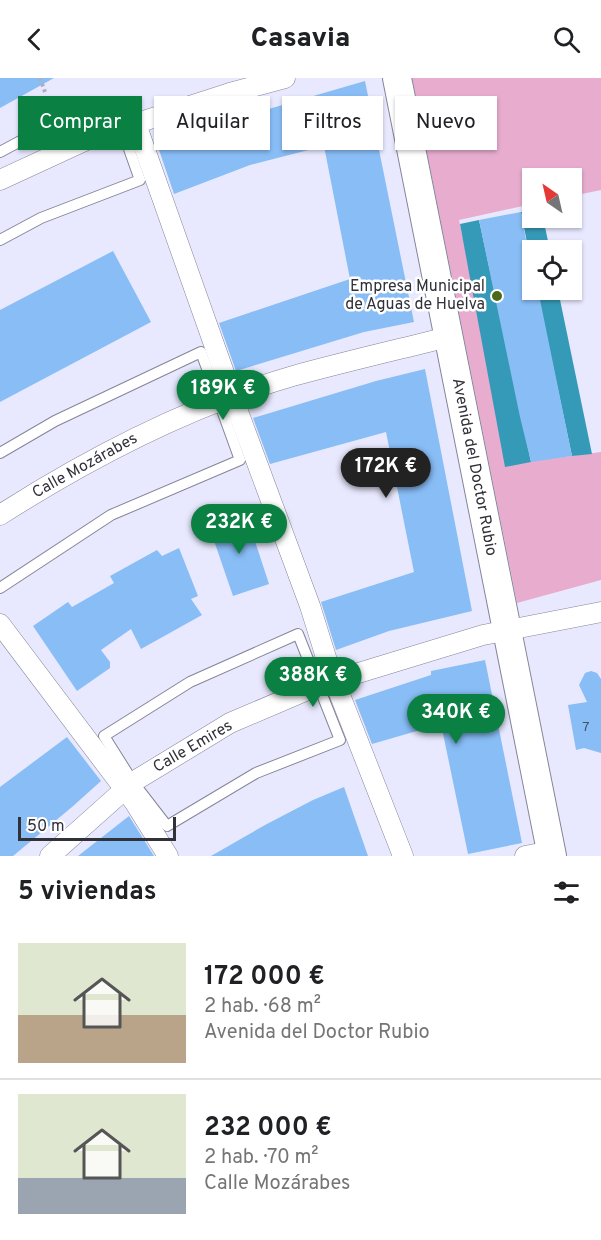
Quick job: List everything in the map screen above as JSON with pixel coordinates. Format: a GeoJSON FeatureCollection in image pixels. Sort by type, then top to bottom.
{"type":"FeatureCollection","features":[{"type":"Feature","properties":{"kind":"main road","name":"Avenida del Doctor Rubio"},"geometry":{"type":"LineString","coordinates":[[397,78],[507,630],[543,854]]}},
{"type":"Feature","properties":{"kind":"street"},"geometry":{"type":"LineString","coordinates":[[142,123],[230,93],[285,78]]}},
{"type":"Feature","properties":{"kind":"street"},"geometry":{"type":"LineString","coordinates":[[0,180],[65,150]]}},
{"type":"Feature","properties":{"kind":"street"},"geometry":{"type":"LineString","coordinates":[[137,150],[226,400],[310,606],[326,682],[403,856]]}},
{"type":"Feature","properties":{"kind":"street","name":"Calle Mozárabes"},"geometry":{"type":"LineString","coordinates":[[0,515],[41,489],[133,439],[226,400],[291,377],[448,337]]}},
{"type":"Feature","properties":{"kind":"street","name":"Calle Emires"},"geometry":{"type":"LineString","coordinates":[[50,856],[129,785],[230,723],[326,682],[483,634],[601,612]]}},
{"type":"Feature","properties":{"kind":"street"},"geometry":{"type":"LineString","coordinates":[[0,624],[129,785],[168,856]]}},
{"type":"Feature","properties":{"kind":"lane"},"geometry":{"type":"LineString","coordinates":[[0,152],[18,142]]}},
{"type":"Feature","properties":{"kind":"lane"},"geometry":{"type":"LineString","coordinates":[[0,240],[41,218],[140,180],[134,150]]}},
{"type":"Feature","properties":{"kind":"lane"},"geometry":{"type":"LineString","coordinates":[[0,453],[55,421],[201,352],[226,400],[240,460],[111,515],[0,588]]}},
{"type":"Feature","properties":{"kind":"lane"},"geometry":{"type":"LineString","coordinates":[[298,634],[326,682],[340,740],[256,773],[167,826],[129,785],[104,736],[190,682],[298,634]]}},
{"type":"Feature","properties":{"kind":"path"},"geometry":{"type":"LineString","coordinates":[[40,78],[45,93]]}},
{"type":"Feature","properties":{"kind":"shaded area"},"geometry":{"type":"Polygon","coordinates":[[[412,78],[601,78],[601,190],[582,194],[582,168],[522,168],[522,206],[459,220],[510,464],[601,452],[601,580],[517,603],[426,150],[497,150],[497,96],[416,96],[412,78]]]}},
{"type":"Feature","properties":{"kind":"water"},"geometry":{"type":"Polygon","coordinates":[[[479,220],[531,462],[505,467],[460,224],[479,220]]]}},
{"type":"Feature","properties":{"kind":"water"},"geometry":{"type":"Polygon","coordinates":[[[524,228],[545,228],[548,240],[526,240],[524,228]]]}},
{"type":"Feature","properties":{"kind":"water"},"geometry":{"type":"Polygon","coordinates":[[[539,300],[560,300],[592,454],[572,456],[539,300]]]}},
{"type":"Feature","properties":{"kind":"building"},"geometry":{"type":"Polygon","coordinates":[[[0,78],[54,78],[18,96],[0,108],[0,78]]]}},
{"type":"Feature","properties":{"kind":"building"},"geometry":{"type":"Polygon","coordinates":[[[365,81],[368,96],[313,96],[365,81]]]}},
{"type":"Feature","properties":{"kind":"building"},"geometry":{"type":"Polygon","coordinates":[[[282,105],[282,150],[308,150],[250,165],[174,194],[159,150],[270,150],[270,109],[282,105]]]}},
{"type":"Feature","properties":{"kind":"building"},"geometry":{"type":"Polygon","coordinates":[[[325,150],[379,150],[414,322],[364,332],[236,371],[219,323],[350,279],[325,150]]]}},
{"type":"Feature","properties":{"kind":"building"},"geometry":{"type":"Polygon","coordinates":[[[521,212],[522,228],[526,240],[522,240],[522,300],[540,300],[572,456],[531,462],[479,220],[521,212]]]}},
{"type":"Feature","properties":{"kind":"building"},"geometry":{"type":"Polygon","coordinates":[[[113,251],[151,322],[0,402],[0,310],[113,251]]]}},
{"type":"Feature","properties":{"kind":"building"},"geometry":{"type":"Polygon","coordinates":[[[425,369],[472,611],[389,631],[336,650],[321,602],[414,572],[386,432],[270,464],[253,418],[376,381],[425,369]]]}},
{"type":"Feature","properties":{"kind":"building"},"geometry":{"type":"Polygon","coordinates":[[[246,514],[269,584],[233,596],[209,526],[246,514]]]}},
{"type":"Feature","properties":{"kind":"building"},"geometry":{"type":"Polygon","coordinates":[[[179,548],[198,596],[191,599],[202,615],[141,649],[131,629],[101,650],[110,662],[110,668],[77,691],[33,626],[68,602],[72,607],[114,583],[110,576],[157,550],[162,556],[179,548]]]}},
{"type":"Feature","properties":{"kind":"building"},"geometry":{"type":"Polygon","coordinates":[[[485,660],[522,843],[468,854],[441,724],[372,744],[355,700],[431,675],[431,671],[485,660]]]}},
{"type":"Feature","properties":{"kind":"building"},"geometry":{"type":"Polygon","coordinates":[[[591,671],[597,673],[601,679],[601,753],[584,748],[576,750],[568,705],[587,702],[579,685],[585,673],[591,671]]]}},
{"type":"Feature","properties":{"kind":"building"},"geometry":{"type":"Polygon","coordinates":[[[67,737],[101,781],[13,856],[0,856],[0,787],[67,737]]]}},
{"type":"Feature","properties":{"kind":"building"},"geometry":{"type":"Polygon","coordinates":[[[344,787],[368,856],[211,856],[313,800],[344,787]]]}},
{"type":"Feature","properties":{"kind":"building"},"geometry":{"type":"Polygon","coordinates":[[[129,816],[154,856],[78,856],[129,816]]]}},
{"type":"Feature","properties":{"kind":"place","name":"Empresa Municipal de Aguas de Huelva"},"geometry":{"type":"Point","coordinates":[497,296]}}]}
